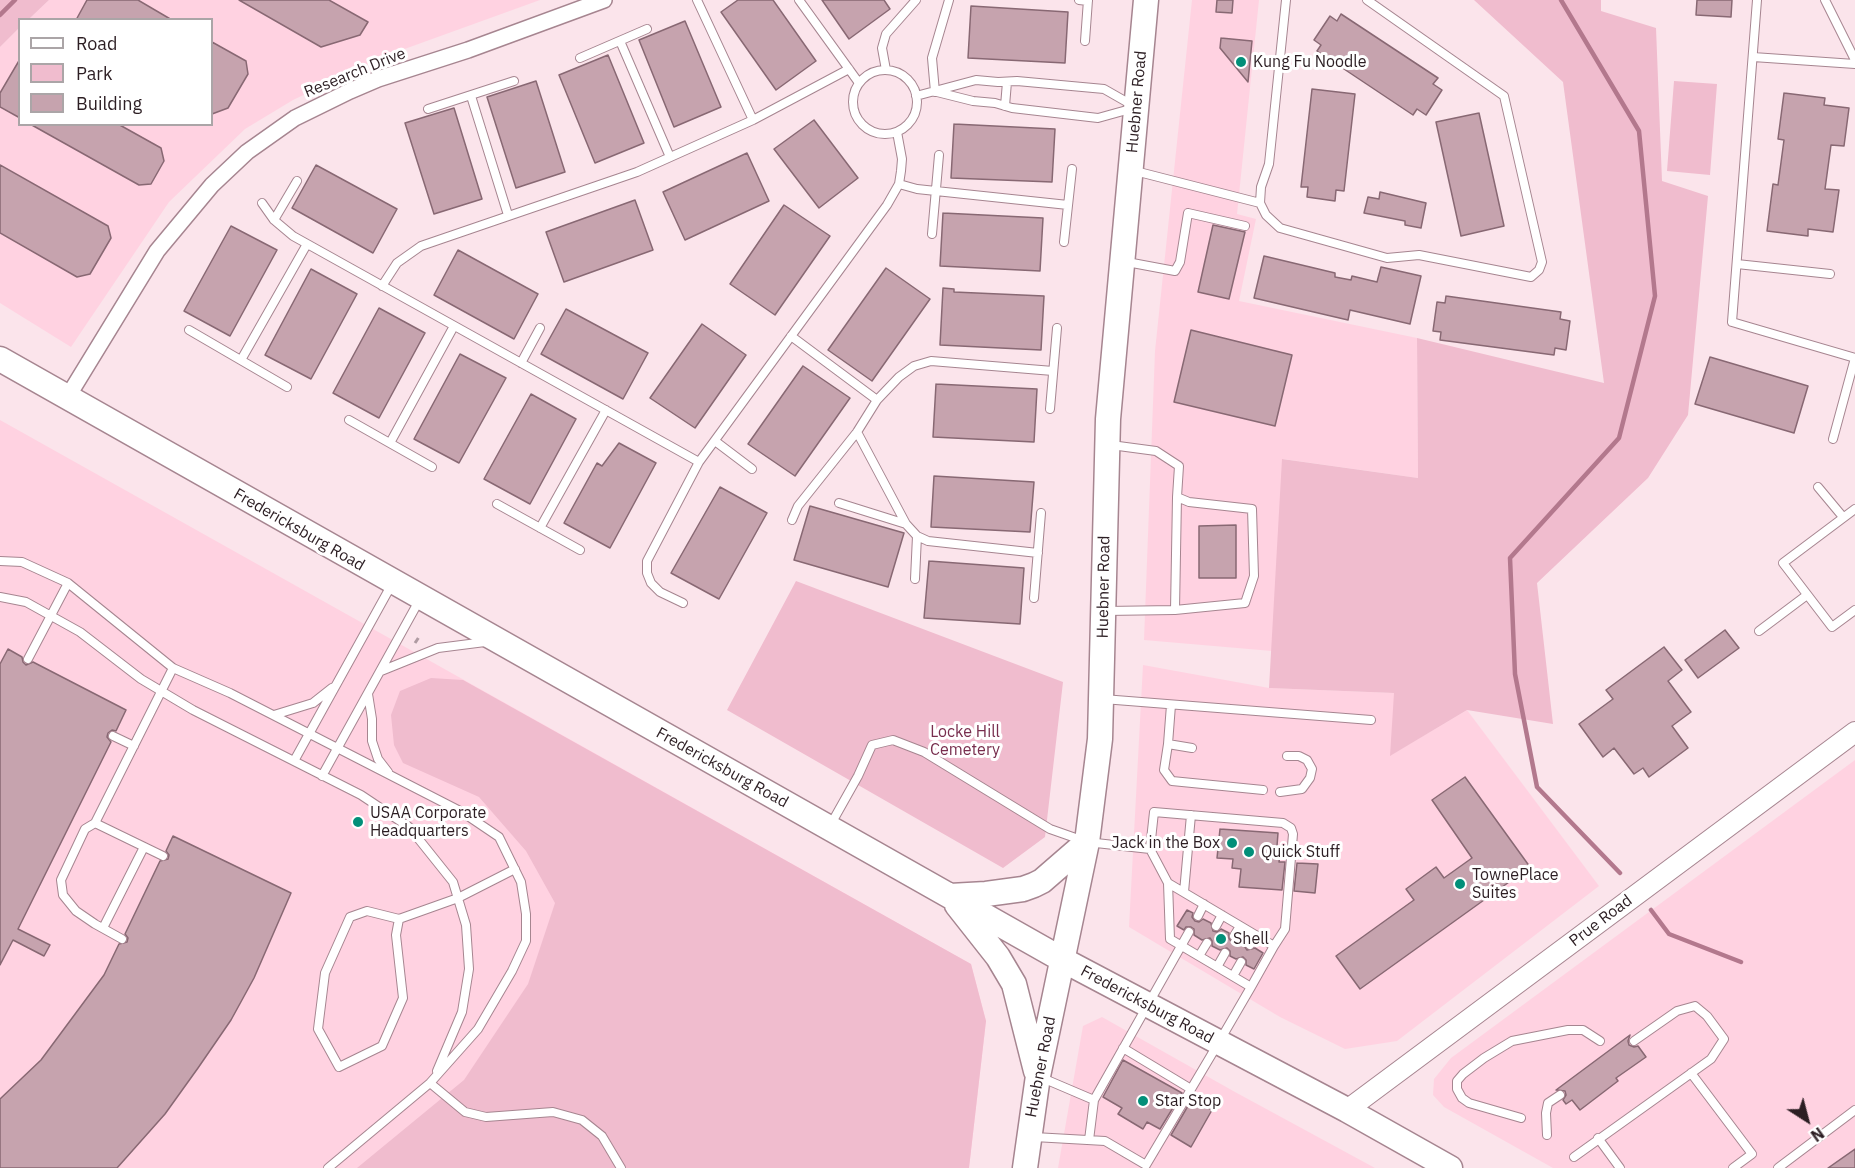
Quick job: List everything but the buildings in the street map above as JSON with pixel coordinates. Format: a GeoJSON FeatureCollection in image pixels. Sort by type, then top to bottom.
{"type":"FeatureCollection","features":[{"type":"Feature","properties":{"kind":"main road","name":"Huebner Road"},"geometry":{"type":"LineString","coordinates":[[1025,1168],[1038,1076],[1087,842],[1100,739],[1107,444],[1146,0]]}},
{"type":"Feature","properties":{"kind":"main road","name":"Fredericksburg Road"},"geometry":{"type":"LineString","coordinates":[[0,359],[1063,960],[1347,1110],[1442,1166]]}},
{"type":"Feature","properties":{"kind":"main road"},"geometry":{"type":"LineString","coordinates":[[950,896],[986,894],[1023,889],[1034,885],[1042,881],[1087,842]]}},
{"type":"Feature","properties":{"kind":"main road"},"geometry":{"type":"LineString","coordinates":[[950,896],[998,957],[1014,984],[1038,1076]]}},
{"type":"Feature","properties":{"kind":"street","name":"Research Drive"},"geometry":{"type":"LineString","coordinates":[[67,398],[157,251],[212,185],[247,152],[295,118],[378,79],[468,50],[604,0]]}},
{"type":"Feature","properties":{"kind":"street","name":"Prue Road"},"geometry":{"type":"LineString","coordinates":[[1347,1110],[1855,732]]}},
{"type":"Feature","properties":{"kind":"lane"},"geometry":{"type":"LineString","coordinates":[[697,0],[753,120]]}},
{"type":"Feature","properties":{"kind":"lane"},"geometry":{"type":"LineString","coordinates":[[799,0],[859,83]]}},
{"type":"Feature","properties":{"kind":"lane"},"geometry":{"type":"LineString","coordinates":[[885,70],[882,48],[886,34],[916,0]]}},
{"type":"Feature","properties":{"kind":"lane"},"geometry":{"type":"LineString","coordinates":[[935,92],[932,58],[949,0]]}},
{"type":"Feature","properties":{"kind":"lane"},"geometry":{"type":"LineString","coordinates":[[1079,0],[1088,0],[1085,41]]}},
{"type":"Feature","properties":{"kind":"lane"},"geometry":{"type":"LineString","coordinates":[[1286,0],[1269,164],[1261,187],[1260,203],[1266,216],[1280,228],[1387,258],[1419,255],[1531,277],[1539,270],[1542,262],[1504,96],[1366,0]]}},
{"type":"Feature","properties":{"kind":"lane"},"geometry":{"type":"LineString","coordinates":[[1757,0],[1732,322],[1855,358],[1833,439]]}},
{"type":"Feature","properties":{"kind":"lane"},"geometry":{"type":"LineString","coordinates":[[1753,57],[1855,62],[1825,0]]}},
{"type":"Feature","properties":{"kind":"lane"},"geometry":{"type":"LineString","coordinates":[[580,58],[647,29]]}},
{"type":"Feature","properties":{"kind":"lane"},"geometry":{"type":"LineString","coordinates":[[620,40],[670,157]]}},
{"type":"Feature","properties":{"kind":"lane"},"geometry":{"type":"LineString","coordinates":[[382,286],[397,263],[421,246],[637,172],[753,120],[849,69]]}},
{"type":"Feature","properties":{"kind":"lane"},"geometry":{"type":"LineString","coordinates":[[885,70],[894,71],[909,81],[916,96],[915,113],[910,121],[897,132],[888,134],[871,131],[858,120],[852,104],[853,95],[859,83],[869,74],[885,70]]}},
{"type":"Feature","properties":{"kind":"lane"},"geometry":{"type":"LineString","coordinates":[[916,96],[976,80],[1104,88],[1136,108]]}},
{"type":"Feature","properties":{"kind":"lane"},"geometry":{"type":"LineString","coordinates":[[428,110],[514,81]]}},
{"type":"Feature","properties":{"kind":"lane"},"geometry":{"type":"LineString","coordinates":[[1005,106],[1007,82]]}},
{"type":"Feature","properties":{"kind":"lane"},"geometry":{"type":"LineString","coordinates":[[935,92],[973,101],[1098,118],[1136,108]]}},
{"type":"Feature","properties":{"kind":"lane"},"geometry":{"type":"LineString","coordinates":[[471,96],[508,216]]}},
{"type":"Feature","properties":{"kind":"lane"},"geometry":{"type":"LineString","coordinates":[[683,603],[660,592],[651,583],[647,573],[647,561],[699,462],[887,205],[899,184],[902,159],[897,132]]}},
{"type":"Feature","properties":{"kind":"lane"},"geometry":{"type":"LineString","coordinates":[[932,234],[939,155]]}},
{"type":"Feature","properties":{"kind":"lane"},"geometry":{"type":"LineString","coordinates":[[1064,242],[1072,169]]}},
{"type":"Feature","properties":{"kind":"lane"},"geometry":{"type":"LineString","coordinates":[[1131,170],[1260,203]]}},
{"type":"Feature","properties":{"kind":"lane"},"geometry":{"type":"LineString","coordinates":[[274,220],[297,181]]}},
{"type":"Feature","properties":{"kind":"lane"},"geometry":{"type":"LineString","coordinates":[[899,184],[916,189],[1068,205]]}},
{"type":"Feature","properties":{"kind":"lane"},"geometry":{"type":"LineString","coordinates":[[262,203],[274,220],[293,236],[699,462]]}},
{"type":"Feature","properties":{"kind":"lane"},"geometry":{"type":"LineString","coordinates":[[1122,261],[1175,271],[1180,262],[1188,213],[1245,226]]}},
{"type":"Feature","properties":{"kind":"lane"},"geometry":{"type":"LineString","coordinates":[[241,360],[307,244]]}},
{"type":"Feature","properties":{"kind":"lane"},"geometry":{"type":"LineString","coordinates":[[1737,264],[1830,273]]}},
{"type":"Feature","properties":{"kind":"lane"},"geometry":{"type":"LineString","coordinates":[[390,443],[454,326]]}},
{"type":"Feature","properties":{"kind":"lane"},"geometry":{"type":"LineString","coordinates":[[521,363],[540,328]]}},
{"type":"Feature","properties":{"kind":"lane"},"geometry":{"type":"LineString","coordinates":[[1050,409],[1057,328]]}},
{"type":"Feature","properties":{"kind":"lane"},"geometry":{"type":"LineString","coordinates":[[189,330],[287,387]]}},
{"type":"Feature","properties":{"kind":"lane"},"geometry":{"type":"LineString","coordinates":[[791,336],[877,400]]}},
{"type":"Feature","properties":{"kind":"lane"},"geometry":{"type":"LineString","coordinates":[[792,520],[798,506],[857,432],[877,400],[899,377],[914,366],[932,361],[1053,371]]}},
{"type":"Feature","properties":{"kind":"lane"},"geometry":{"type":"LineString","coordinates":[[540,528],[606,410]]}},
{"type":"Feature","properties":{"kind":"lane"},"geometry":{"type":"LineString","coordinates":[[349,420],[432,468]]}},
{"type":"Feature","properties":{"kind":"lane"},"geometry":{"type":"LineString","coordinates":[[857,432],[906,524],[917,536],[928,541],[1038,553]]}},
{"type":"Feature","properties":{"kind":"lane"},"geometry":{"type":"LineString","coordinates":[[715,441],[752,469]]}},
{"type":"Feature","properties":{"kind":"lane"},"geometry":{"type":"LineString","coordinates":[[1107,444],[1156,450],[1179,466],[1175,610]]}},
{"type":"Feature","properties":{"kind":"lane"},"geometry":{"type":"LineString","coordinates":[[1818,487],[1843,518]]}},
{"type":"Feature","properties":{"kind":"lane"},"geometry":{"type":"LineString","coordinates":[[1103,611],[1175,610],[1245,603],[1254,576],[1252,509],[1189,502],[1177,497]]}},
{"type":"Feature","properties":{"kind":"lane"},"geometry":{"type":"LineString","coordinates":[[839,503],[906,524]]}},
{"type":"Feature","properties":{"kind":"lane"},"geometry":{"type":"LineString","coordinates":[[497,504],[580,550]]}},
{"type":"Feature","properties":{"kind":"lane"},"geometry":{"type":"LineString","coordinates":[[1855,509],[1783,563],[1832,627],[1855,610]]}},
{"type":"Feature","properties":{"kind":"lane"},"geometry":{"type":"LineString","coordinates":[[1034,598],[1041,513]]}},
{"type":"Feature","properties":{"kind":"lane"},"geometry":{"type":"LineString","coordinates":[[915,579],[917,536]]}},
{"type":"Feature","properties":{"kind":"lane"},"geometry":{"type":"LineString","coordinates":[[0,561],[22,562],[68,584],[173,668],[230,693],[462,812],[499,837],[521,882],[526,915],[526,941],[512,971],[478,1029],[430,1083],[328,1168]]}},
{"type":"Feature","properties":{"kind":"lane"},"geometry":{"type":"LineString","coordinates":[[294,761],[393,582]]}},
{"type":"Feature","properties":{"kind":"lane"},"geometry":{"type":"LineString","coordinates":[[28,659],[68,584]]}},
{"type":"Feature","properties":{"kind":"lane"},"geometry":{"type":"LineString","coordinates":[[1759,631],[1807,595]]}},
{"type":"Feature","properties":{"kind":"lane"},"geometry":{"type":"LineString","coordinates":[[0,597],[26,602],[50,615],[81,633],[141,679],[192,710],[361,795],[409,827],[453,882],[466,925],[470,969],[462,1012],[430,1083]]}},
{"type":"Feature","properties":{"kind":"lane"},"geometry":{"type":"LineString","coordinates":[[322,776],[421,598]]}},
{"type":"Feature","properties":{"kind":"lane"},"geometry":{"type":"LineString","coordinates":[[381,671],[438,648],[496,640]]}},
{"type":"Feature","properties":{"kind":"lane"},"geometry":{"type":"LineString","coordinates":[[122,939],[76,911],[63,895],[61,880],[86,829],[95,823],[173,668]]}},
{"type":"Feature","properties":{"kind":"lane"},"geometry":{"type":"LineString","coordinates":[[274,715],[313,703],[335,685]]}},
{"type":"Feature","properties":{"kind":"lane"},"geometry":{"type":"LineString","coordinates":[[368,694],[372,718],[372,741],[378,759],[390,775]]}},
{"type":"Feature","properties":{"kind":"lane"},"geometry":{"type":"LineString","coordinates":[[1101,699],[1371,720]]}},
{"type":"Feature","properties":{"kind":"lane"},"geometry":{"type":"LineString","coordinates":[[1171,705],[1164,770],[1172,781],[1263,790]]}},
{"type":"Feature","properties":{"kind":"lane"},"geometry":{"type":"LineString","coordinates":[[113,736],[134,746]]}},
{"type":"Feature","properties":{"kind":"lane"},"geometry":{"type":"LineString","coordinates":[[829,827],[858,776],[872,745],[893,740],[924,752],[1050,829],[1087,842],[1150,849]]}},
{"type":"Feature","properties":{"kind":"lane"},"geometry":{"type":"LineString","coordinates":[[1168,744],[1192,748]]}},
{"type":"Feature","properties":{"kind":"lane"},"geometry":{"type":"LineString","coordinates":[[1280,792],[1302,789],[1310,778],[1312,769],[1307,760],[1299,756],[1287,756]]}},
{"type":"Feature","properties":{"kind":"lane"},"geometry":{"type":"LineString","coordinates":[[1029,1137],[1105,1141],[1146,1165],[1219,1042],[1251,987],[1274,946],[1285,929],[1293,834],[1291,828],[1283,823],[1154,812],[1150,849],[1168,883],[1170,939],[1251,987]]}},
{"type":"Feature","properties":{"kind":"lane"},"geometry":{"type":"LineString","coordinates":[[1184,892],[1191,815]]}},
{"type":"Feature","properties":{"kind":"lane"},"geometry":{"type":"LineString","coordinates":[[95,823],[163,856]]}},
{"type":"Feature","properties":{"kind":"lane"},"geometry":{"type":"LineString","coordinates":[[103,928],[144,847]]}},
{"type":"Feature","properties":{"kind":"lane"},"geometry":{"type":"LineString","coordinates":[[399,919],[396,935],[403,998],[382,1046],[339,1067],[318,1029],[325,973],[350,917],[367,911],[399,919],[458,898],[515,869]]}},
{"type":"Feature","properties":{"kind":"lane"},"geometry":{"type":"LineString","coordinates":[[1168,883],[1274,946]]}},
{"type":"Feature","properties":{"kind":"lane"},"geometry":{"type":"LineString","coordinates":[[1198,916],[1204,904]]}},
{"type":"Feature","properties":{"kind":"lane"},"geometry":{"type":"LineString","coordinates":[[1216,926],[1222,915]]}},
{"type":"Feature","properties":{"kind":"lane"},"geometry":{"type":"LineString","coordinates":[[1234,936],[1240,926]]}},
{"type":"Feature","properties":{"kind":"lane"},"geometry":{"type":"LineString","coordinates":[[1089,1140],[1094,1100],[1189,932]]}},
{"type":"Feature","properties":{"kind":"lane"},"geometry":{"type":"LineString","coordinates":[[1250,945],[1256,935]]}},
{"type":"Feature","properties":{"kind":"lane"},"geometry":{"type":"LineString","coordinates":[[1199,956],[1207,943]]}},
{"type":"Feature","properties":{"kind":"lane"},"geometry":{"type":"LineString","coordinates":[[1217,967],[1225,953]]}},
{"type":"Feature","properties":{"kind":"lane"},"geometry":{"type":"LineString","coordinates":[[1233,976],[1241,962]]}},
{"type":"Feature","properties":{"kind":"lane"},"geometry":{"type":"LineString","coordinates":[[1574,1157],[1711,1059],[1724,1039],[1707,1016],[1695,1006],[1677,1011],[1634,1041]]}},
{"type":"Feature","properties":{"kind":"lane"},"geometry":{"type":"LineString","coordinates":[[1521,1118],[1469,1103],[1462,1098],[1457,1089],[1457,1082],[1463,1074],[1484,1058],[1512,1041],[1568,1030],[1583,1030],[1600,1041]]}},
{"type":"Feature","properties":{"kind":"lane"},"geometry":{"type":"LineString","coordinates":[[1123,1048],[1191,1089]]}},
{"type":"Feature","properties":{"kind":"lane"},"geometry":{"type":"LineString","coordinates":[[1691,1073],[1752,1154],[1733,1168]]}},
{"type":"Feature","properties":{"kind":"lane"},"geometry":{"type":"LineString","coordinates":[[1038,1076],[1094,1100]]}},
{"type":"Feature","properties":{"kind":"lane"},"geometry":{"type":"LineString","coordinates":[[430,1083],[465,1112],[486,1118],[553,1112],[582,1120],[602,1136],[621,1168]]}},
{"type":"Feature","properties":{"kind":"lane"},"geometry":{"type":"LineString","coordinates":[[1547,1135],[1548,1103],[1560,1095]]}},
{"type":"Feature","properties":{"kind":"lane"},"geometry":{"type":"LineString","coordinates":[[1778,1168],[1855,1110]]}},
{"type":"Feature","properties":{"kind":"lane"},"geometry":{"type":"LineString","coordinates":[[1598,1138],[1620,1168]]}},
{"type":"Feature","properties":{"kind":"path"},"geometry":{"type":"LineString","coordinates":[[415,643],[419,637]]}},
{"type":"Feature","properties":{"kind":"shaded area"},"geometry":{"type":"Polygon","coordinates":[[[49,0],[540,0],[388,55],[293,100],[245,129],[169,202],[71,347],[0,303],[0,47],[18,29],[18,126],[213,126],[213,18],[30,18],[49,0]]]}},
{"type":"Feature","properties":{"kind":"shaded area"},"geometry":{"type":"Polygon","coordinates":[[[1192,0],[1259,0],[1237,214],[1256,219],[1239,301],[1417,338],[1418,478],[1283,459],[1272,651],[1144,640],[1155,351],[1192,0]]]}},
{"type":"Feature","properties":{"kind":"shaded area","name":"USAA Corporate Headquarters"},"geometry":{"type":"Polygon","coordinates":[[[0,420],[971,964],[986,1021],[969,1168],[0,1168],[0,420]]]}},
{"type":"Feature","properties":{"kind":"shaded area"},"geometry":{"type":"Polygon","coordinates":[[[1143,665],[1269,688],[1395,693],[1391,755],[1467,710],[1599,886],[1397,1041],[1345,1049],[1280,1017],[1129,927],[1143,665]]]}},
{"type":"Feature","properties":{"kind":"shaded area"},"geometry":{"type":"Polygon","coordinates":[[[1855,760],[1855,1168],[1553,1168],[1444,1107],[1433,1095],[1434,1079],[1451,1058],[1855,760]]]}},
{"type":"Feature","properties":{"kind":"shaded area"},"geometry":{"type":"Polygon","coordinates":[[[1102,1017],[1375,1168],[1058,1168],[1083,1026],[1102,1017]]]}},
{"type":"Feature","properties":{"kind":"green space"},"geometry":{"type":"Polygon","coordinates":[[[0,0],[49,0],[30,18],[18,18],[18,29],[0,47],[0,0]]]}},
{"type":"Feature","properties":{"kind":"green space"},"geometry":{"type":"Polygon","coordinates":[[[1474,0],[1601,0],[1601,11],[1656,28],[1662,181],[1708,196],[1688,415],[1648,478],[1537,583],[1553,724],[1467,710],[1390,756],[1394,693],[1269,688],[1282,459],[1418,478],[1417,338],[1604,383],[1563,82],[1474,0]]]}},
{"type":"Feature","properties":{"kind":"green space"},"geometry":{"type":"Polygon","coordinates":[[[1674,81],[1717,84],[1710,175],[1667,171],[1674,81]]]}},
{"type":"Feature","properties":{"kind":"green space","name":"Locke Hill Cemetery"},"geometry":{"type":"Polygon","coordinates":[[[796,581],[1063,682],[1045,837],[1003,868],[727,710],[796,581]]]}},
{"type":"Feature","properties":{"kind":"green space"},"geometry":{"type":"Polygon","coordinates":[[[431,678],[463,680],[971,964],[986,1021],[969,1168],[357,1168],[464,1080],[528,984],[555,903],[526,851],[479,797],[403,763],[394,745],[391,715],[400,691],[431,678]]]}},
{"type":"Feature","properties":{"kind":"waterway"},"geometry":{"type":"LineString","coordinates":[[0,15],[15,0]]}},
{"type":"Feature","properties":{"kind":"waterway"},"geometry":{"type":"LineString","coordinates":[[1561,0],[1639,131],[1655,296],[1619,438],[1510,558],[1515,674],[1537,787],[1620,873]]}},
{"type":"Feature","properties":{"kind":"waterway"},"geometry":{"type":"LineString","coordinates":[[1651,910],[1669,934],[1741,962]]}},
{"type":"Feature","properties":{"kind":"place","name":"Kung Fu Noodle"},"geometry":{"type":"Point","coordinates":[1241,62]}},
{"type":"Feature","properties":{"kind":"place","name":"USAA Corporate Headquarters"},"geometry":{"type":"Point","coordinates":[358,822]}},
{"type":"Feature","properties":{"kind":"place","name":"Jack in the Box"},"geometry":{"type":"Point","coordinates":[1232,843]}},
{"type":"Feature","properties":{"kind":"place","name":"Quick Stuff"},"geometry":{"type":"Point","coordinates":[1249,852]}},
{"type":"Feature","properties":{"kind":"place","name":"TownePlace Suites"},"geometry":{"type":"Point","coordinates":[1460,884]}},
{"type":"Feature","properties":{"kind":"place","name":"Shell"},"geometry":{"type":"Point","coordinates":[1221,939]}},
{"type":"Feature","properties":{"kind":"place","name":"Star Stop"},"geometry":{"type":"Point","coordinates":[1143,1101]}}]}
